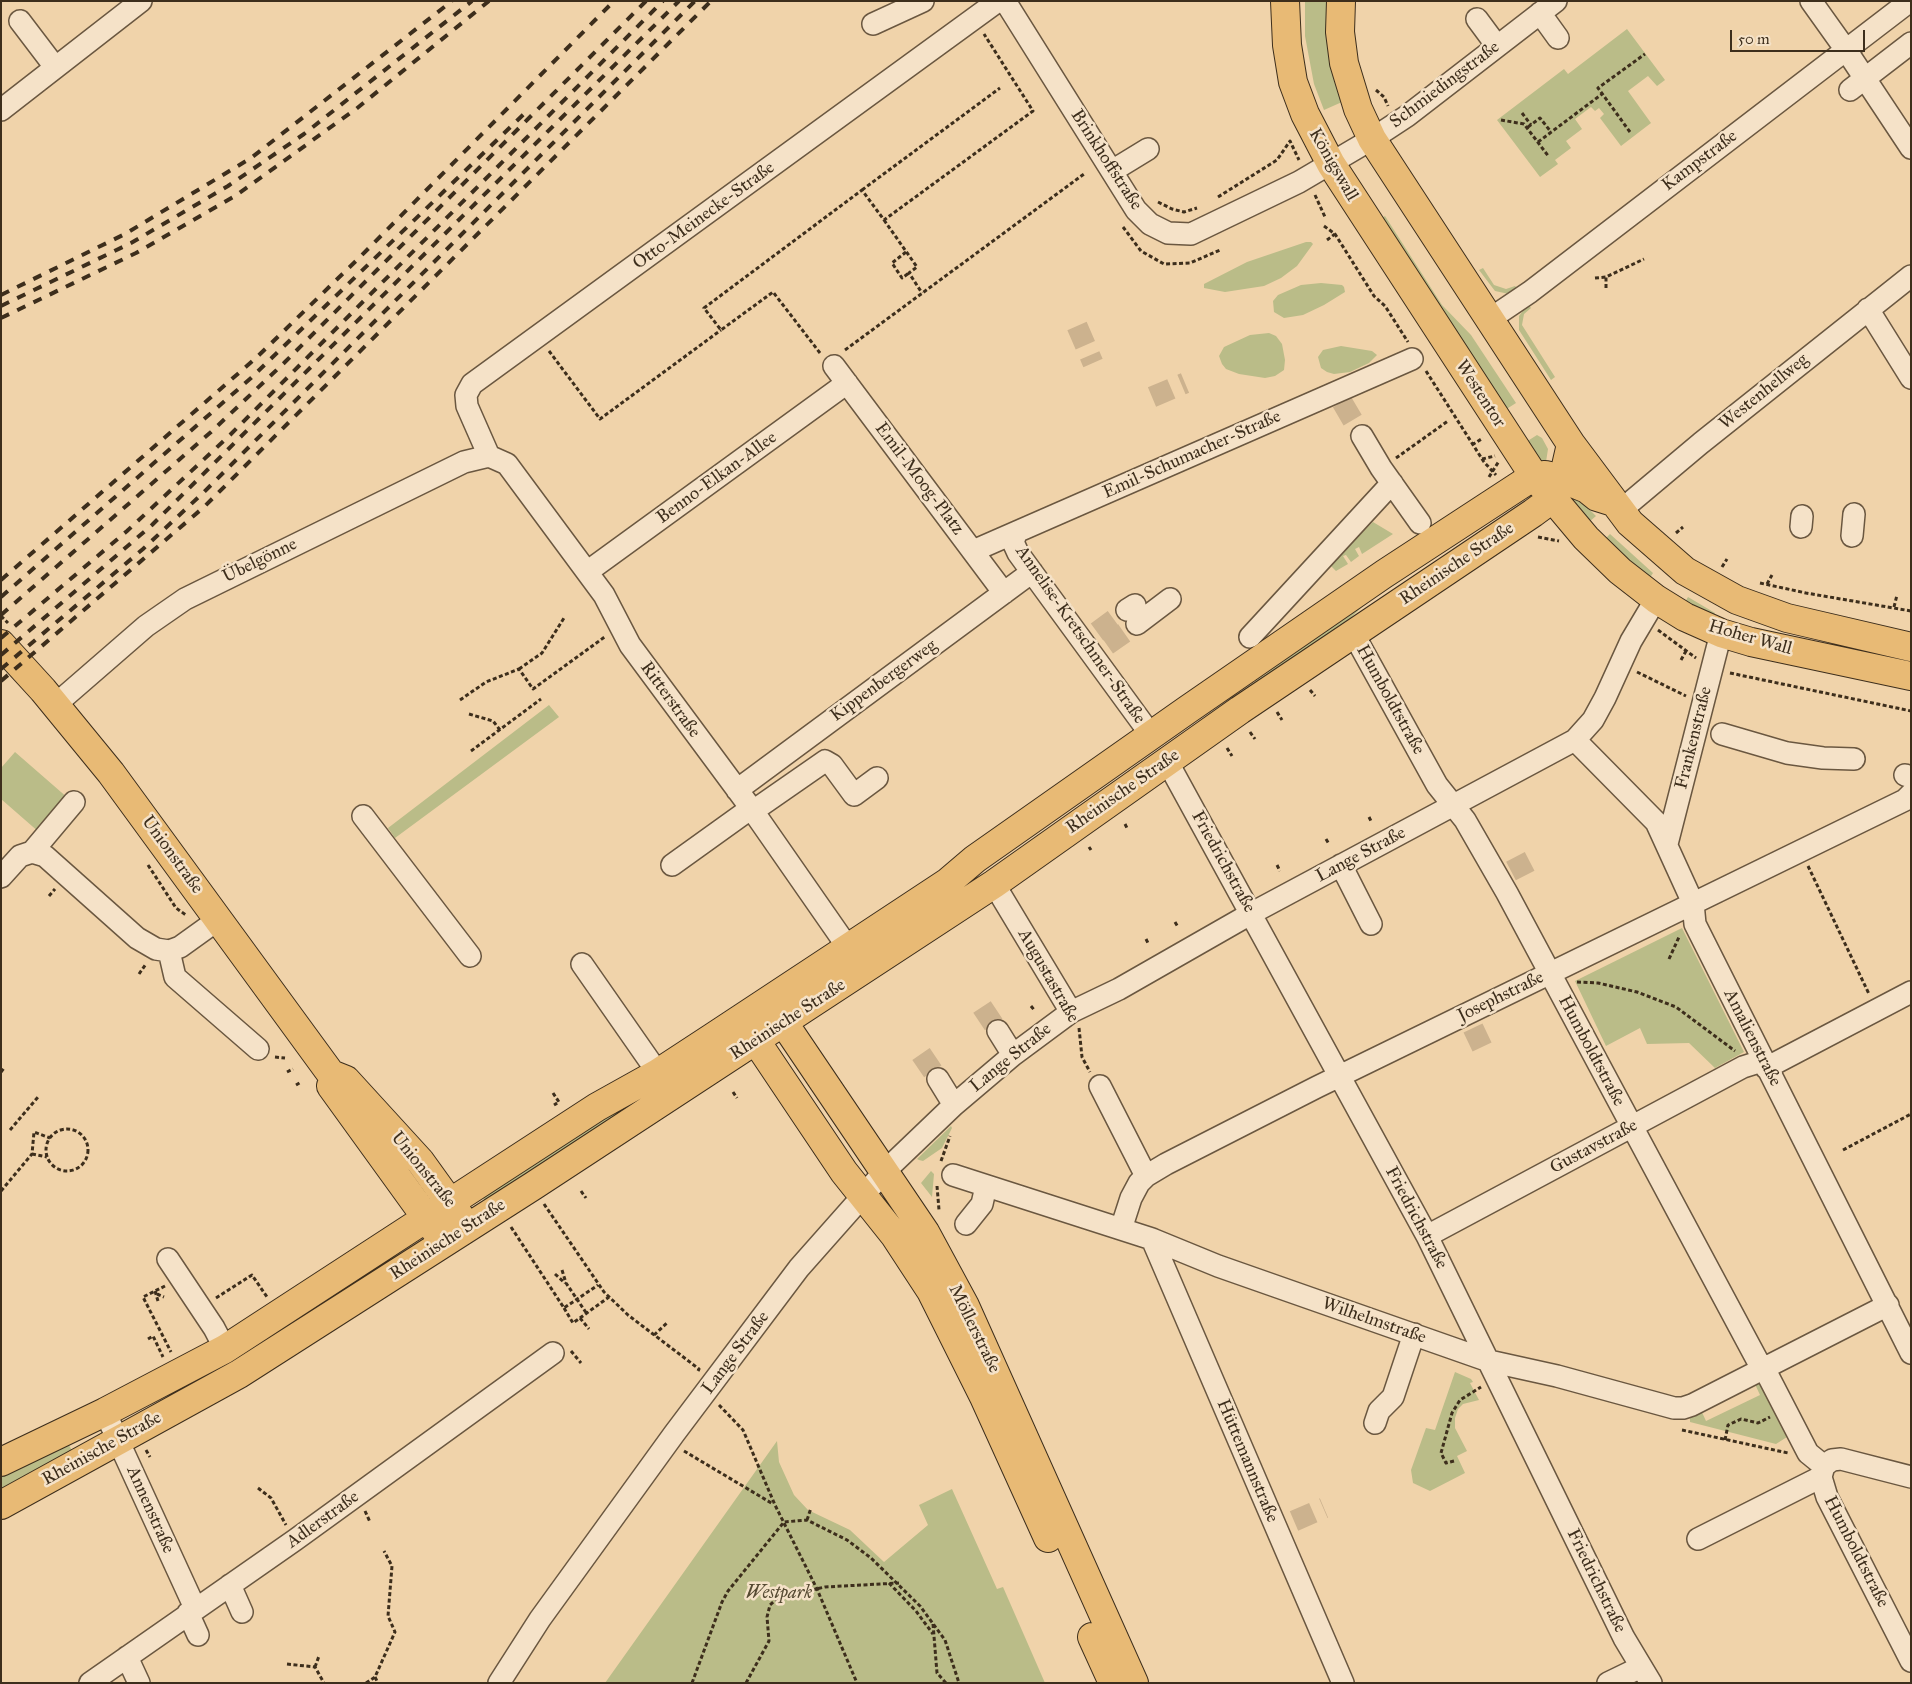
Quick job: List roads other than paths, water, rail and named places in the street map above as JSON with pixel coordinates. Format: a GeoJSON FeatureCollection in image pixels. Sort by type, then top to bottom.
{"type":"FeatureCollection","features":[{"type":"Feature","properties":{"kind":"main road","name":"Königswall"},"geometry":{"type":"LineString","coordinates":[[1285,1],[1287,45],[1293,82],[1304,114],[1331,164],[1426,312]]}},
{"type":"Feature","properties":{"kind":"main road"},"geometry":{"type":"LineString","coordinates":[[1341,1],[1340,32],[1344,63],[1358,109],[1372,139]]}},
{"type":"Feature","properties":{"kind":"main road","name":"Westentor"},"geometry":{"type":"LineString","coordinates":[[1372,139],[1571,444],[1616,507],[1645,538]]}},
{"type":"Feature","properties":{"kind":"main road","name":"Westentor"},"geometry":{"type":"LineString","coordinates":[[1426,312],[1534,476],[1545,507],[1576,542]]}},
{"type":"Feature","properties":{"kind":"main road"},"geometry":{"type":"LineString","coordinates":[[1545,507],[1571,444]]}},
{"type":"Feature","properties":{"kind":"main road","name":"Rheinische Straße"},"geometry":{"type":"LineString","coordinates":[[776,1011],[849,949],[948,882],[975,859],[1384,574],[1534,476]]}},
{"type":"Feature","properties":{"kind":"main road","name":"Westentor"},"geometry":{"type":"LineString","coordinates":[[1545,507],[1587,489],[1597,497],[1616,507]]}},
{"type":"Feature","properties":{"kind":"main road","name":"Rheinische Straße"},"geometry":{"type":"LineString","coordinates":[[1,1505],[239,1374],[445,1243],[776,1011],[994,884],[1167,761],[1353,633],[1545,507]]}},
{"type":"Feature","properties":{"kind":"main road","name":"Hoher Wall"},"geometry":{"type":"LineString","coordinates":[[1645,538],[1685,571],[1737,600],[1787,618],[1911,647]]}},
{"type":"Feature","properties":{"kind":"main road","name":"Hoher Wall"},"geometry":{"type":"LineString","coordinates":[[1576,542],[1620,571],[1652,613],[1685,617],[1721,633],[1751,642],[1911,676]]}},
{"type":"Feature","properties":{"kind":"main road","name":"Unionstraße"},"geometry":{"type":"LineString","coordinates":[[1,644],[55,705],[111,773],[331,1074],[346,1080],[430,1173],[468,1228]]}},
{"type":"Feature","properties":{"kind":"main road"},"geometry":{"type":"LineString","coordinates":[[1151,735],[1167,761]]}},
{"type":"Feature","properties":{"kind":"main road","name":"Möllerstraße"},"geometry":{"type":"LineString","coordinates":[[776,1011],[925,1232],[965,1306],[1134,1683]]}},
{"type":"Feature","properties":{"kind":"main road","name":"Rheinische Straße"},"geometry":{"type":"LineString","coordinates":[[1,1462],[106,1412],[225,1349],[597,1107],[658,1073],[748,1030]]}},
{"type":"Feature","properties":{"kind":"main road","name":"Möllerstraße"},"geometry":{"type":"LineString","coordinates":[[748,1030],[863,1196],[912,1260],[955,1337],[1113,1683]]}},
{"type":"Feature","properties":{"kind":"main road","name":"Unionstraße"},"geometry":{"type":"LineString","coordinates":[[331,1074],[331,1087],[445,1243]]}},
{"type":"Feature","properties":{"kind":"street"},"geometry":{"type":"LineString","coordinates":[[1,110],[141,1]]}},
{"type":"Feature","properties":{"kind":"street"},"geometry":{"type":"LineString","coordinates":[[873,24],[923,1]]}},
{"type":"Feature","properties":{"kind":"street","name":"Otto-Meinecke-Straße"},"geometry":{"type":"LineString","coordinates":[[489,456],[468,406],[466,395],[472,384],[817,139],[959,35],[974,19],[998,1]]}},
{"type":"Feature","properties":{"kind":"street","name":"Brinkhoffstraße"},"geometry":{"type":"LineString","coordinates":[[1005,1],[1136,210],[1150,224],[1168,233],[1191,234],[1331,164]]}},
{"type":"Feature","properties":{"kind":"street"},"geometry":{"type":"LineString","coordinates":[[1811,1],[1846,50],[1857,84],[1911,148]]}},
{"type":"Feature","properties":{"kind":"street","name":"Kampstraße"},"geometry":{"type":"LineString","coordinates":[[1490,319],[1530,292],[1910,1]]}},
{"type":"Feature","properties":{"kind":"street"},"geometry":{"type":"LineString","coordinates":[[1548,7],[1558,38]]}},
{"type":"Feature","properties":{"kind":"street","name":"Schmiedingstraße"},"geometry":{"type":"LineString","coordinates":[[1331,164],[1407,116],[1548,7]]}},
{"type":"Feature","properties":{"kind":"street"},"geometry":{"type":"LineString","coordinates":[[1477,20],[1497,46]]}},
{"type":"Feature","properties":{"kind":"street"},"geometry":{"type":"LineString","coordinates":[[20,21],[55,67]]}},
{"type":"Feature","properties":{"kind":"street"},"geometry":{"type":"LineString","coordinates":[[1857,84],[1911,43]]}},
{"type":"Feature","properties":{"kind":"street"},"geometry":{"type":"LineString","coordinates":[[1112,171],[1148,149]]}},
{"type":"Feature","properties":{"kind":"street","name":"Westenhellweg"},"geometry":{"type":"LineString","coordinates":[[1616,507],[1911,276]]}},
{"type":"Feature","properties":{"kind":"street"},"geometry":{"type":"LineString","coordinates":[[1868,309],[1911,378]]}},
{"type":"Feature","properties":{"kind":"street","name":"Emil-Schumacher-Straße"},"geometry":{"type":"LineString","coordinates":[[973,551],[1016,534],[1214,445],[1339,397],[1415,356]]}},
{"type":"Feature","properties":{"kind":"street","name":"Emil-Moog-Platz"},"geometry":{"type":"LineString","coordinates":[[835,365],[1004,593]]}},
{"type":"Feature","properties":{"kind":"street","name":"Benno-Elkan-Allee"},"geometry":{"type":"LineString","coordinates":[[587,572],[835,365]]}},
{"type":"Feature","properties":{"kind":"street"},"geometry":{"type":"LineString","coordinates":[[1362,436],[1386,476],[1408,499],[1420,522]]}},
{"type":"Feature","properties":{"kind":"street","name":"Ritterstraße"},"geometry":{"type":"LineString","coordinates":[[489,456],[507,464],[604,595],[630,645],[752,810],[849,949]]}},
{"type":"Feature","properties":{"kind":"street","name":"Übelgönne"},"geometry":{"type":"LineString","coordinates":[[55,705],[133,636],[185,599],[456,466],[489,456]]}},
{"type":"Feature","properties":{"kind":"street"},"geometry":{"type":"LineString","coordinates":[[1250,637],[1386,476]]}},
{"type":"Feature","properties":{"kind":"street"},"geometry":{"type":"LineString","coordinates":[[1852,536],[1854,514]]}},
{"type":"Feature","properties":{"kind":"street","name":"Annelise-Kretschmer-Straße"},"geometry":{"type":"LineString","coordinates":[[1016,534],[1013,542],[1032,572],[1095,644],[1151,735]]}},
{"type":"Feature","properties":{"kind":"street","name":"Kippenbergerweg"},"geometry":{"type":"LineString","coordinates":[[737,790],[1032,572]]}},
{"type":"Feature","properties":{"kind":"street"},"geometry":{"type":"LineString","coordinates":[[1133,613],[1170,599]]}},
{"type":"Feature","properties":{"kind":"street","name":"Lange Straße"},"geometry":{"type":"LineString","coordinates":[[499,1683],[540,1619],[799,1268],[884,1172],[954,1105],[1013,1055],[1071,1012],[1119,988],[1252,913],[1455,806],[1575,740],[1593,720],[1652,613]]}},
{"type":"Feature","properties":{"kind":"street","name":"Humboldtstraße"},"geometry":{"type":"LineString","coordinates":[[1353,633],[1437,785],[1455,806],[1505,875],[1553,978],[1632,1127],[1808,1453],[1822,1472],[1827,1497],[1911,1661]]}},
{"type":"Feature","properties":{"kind":"street","name":"Frankenstraße"},"geometry":{"type":"LineString","coordinates":[[1667,844],[1708,731],[1703,704],[1721,633]]}},
{"type":"Feature","properties":{"kind":"street"},"geometry":{"type":"LineString","coordinates":[[1708,731],[1787,755],[1854,759]]}},
{"type":"Feature","properties":{"kind":"street","name":"Amalienstraße"},"geometry":{"type":"LineString","coordinates":[[1575,740],[1656,822],[1693,903],[1695,924],[1757,1065],[1888,1305],[1911,1353]]}},
{"type":"Feature","properties":{"kind":"street"},"geometry":{"type":"LineString","coordinates":[[672,865],[825,761],[854,794],[877,778]]}},
{"type":"Feature","properties":{"kind":"street","name":"Friedrichstraße"},"geometry":{"type":"LineString","coordinates":[[1167,761],[1252,913],[1427,1236],[1624,1638],[1646,1675]]}},
{"type":"Feature","properties":{"kind":"street","name":"Josephstraße"},"geometry":{"type":"LineString","coordinates":[[1121,1229],[1131,1198],[1146,1176],[1339,1076],[1469,1021],[1693,903],[1905,800],[1909,782]]}},
{"type":"Feature","properties":{"kind":"street"},"geometry":{"type":"LineString","coordinates":[[1,877],[20,856],[32,852],[74,802]]}},
{"type":"Feature","properties":{"kind":"street"},"geometry":{"type":"LineString","coordinates":[[363,816],[470,956]]}},
{"type":"Feature","properties":{"kind":"street"},"geometry":{"type":"LineString","coordinates":[[32,852],[45,856],[137,938],[156,949],[169,950],[180,947],[219,919]]}},
{"type":"Feature","properties":{"kind":"street"},"geometry":{"type":"LineString","coordinates":[[1341,865],[1371,924]]}},
{"type":"Feature","properties":{"kind":"street","name":"Augustastraße"},"geometry":{"type":"LineString","coordinates":[[994,884],[1071,1012]]}},
{"type":"Feature","properties":{"kind":"street"},"geometry":{"type":"LineString","coordinates":[[169,950],[176,977],[258,1049]]}},
{"type":"Feature","properties":{"kind":"street"},"geometry":{"type":"LineString","coordinates":[[582,964],[658,1073]]}},
{"type":"Feature","properties":{"kind":"street","name":"Gustavstraße"},"geometry":{"type":"LineString","coordinates":[[1427,1236],[1632,1127],[1911,992]]}},
{"type":"Feature","properties":{"kind":"street"},"geometry":{"type":"LineString","coordinates":[[998,1031],[1013,1055]]}},
{"type":"Feature","properties":{"kind":"street"},"geometry":{"type":"LineString","coordinates":[[938,1079],[954,1105]]}},
{"type":"Feature","properties":{"kind":"street"},"geometry":{"type":"LineString","coordinates":[[1100,1086],[1146,1176]]}},
{"type":"Feature","properties":{"kind":"street","name":"Wilhelmstraße"},"geometry":{"type":"LineString","coordinates":[[953,1174],[1152,1239],[1218,1266],[1414,1334],[1494,1370],[1684,1408],[1888,1305]]}},
{"type":"Feature","properties":{"kind":"street"},"geometry":{"type":"LineString","coordinates":[[966,1224],[982,1204],[986,1186]]}},
{"type":"Feature","properties":{"kind":"street","name":"Hüttemannstraße"},"geometry":{"type":"LineString","coordinates":[[1152,1239],[1285,1525],[1342,1683]]}},
{"type":"Feature","properties":{"kind":"street"},"geometry":{"type":"LineString","coordinates":[[168,1259],[214,1328],[225,1349]]}},
{"type":"Feature","properties":{"kind":"street"},"geometry":{"type":"LineString","coordinates":[[1375,1423],[1379,1411],[1393,1397],[1414,1334]]}},
{"type":"Feature","properties":{"kind":"street","name":"Adlerstraße"},"geometry":{"type":"LineString","coordinates":[[90,1683],[295,1540],[553,1353]]}},
{"type":"Feature","properties":{"kind":"street","name":"Annenstraße"},"geometry":{"type":"LineString","coordinates":[[106,1412],[192,1611],[198,1634]]}},
{"type":"Feature","properties":{"kind":"street"},"geometry":{"type":"LineString","coordinates":[[1698,1539],[1822,1472],[1832,1460],[1842,1459],[1911,1477]]}},
{"type":"Feature","properties":{"kind":"street"},"geometry":{"type":"LineString","coordinates":[[230,1585],[242,1612]]}},
{"type":"Feature","properties":{"kind":"street"},"geometry":{"type":"LineString","coordinates":[[128,1657],[139,1683]]}},
{"type":"Feature","properties":{"kind":"street"},"geometry":{"type":"LineString","coordinates":[[1608,1683],[1646,1675]]}},
{"type":"Feature","properties":{"kind":"tunnel"},"geometry":{"type":"LineString","coordinates":[[1077,326],[1093,363]]}},
{"type":"Feature","properties":{"kind":"tunnel"},"geometry":{"type":"LineString","coordinates":[[1152,397],[1185,383]]}},
{"type":"Feature","properties":{"kind":"tunnel"},"geometry":{"type":"LineString","coordinates":[[1342,402],[1362,436]]}},
{"type":"Feature","properties":{"kind":"tunnel"},"geometry":{"type":"LineString","coordinates":[[1097,632],[1127,610]]}},
{"type":"Feature","properties":{"kind":"tunnel"},"geometry":{"type":"LineString","coordinates":[[1107,645],[1137,624]]}},
{"type":"Feature","properties":{"kind":"tunnel"},"geometry":{"type":"LineString","coordinates":[[1511,871],[1538,857]]}},
{"type":"Feature","properties":{"kind":"tunnel"},"geometry":{"type":"LineString","coordinates":[[982,1007],[998,1031]]}},
{"type":"Feature","properties":{"kind":"tunnel"},"geometry":{"type":"LineString","coordinates":[[1473,1028],[1484,1051]]}},
{"type":"Feature","properties":{"kind":"tunnel"},"geometry":{"type":"LineString","coordinates":[[921,1054],[938,1079]]}},
{"type":"Feature","properties":{"kind":"tunnel"},"geometry":{"type":"LineString","coordinates":[[1294,1521],[1324,1508]]}},
{"type":"Feature","properties":{"kind":"railway"},"geometry":{"type":"LineString","coordinates":[[1,295],[125,234],[251,158],[452,1]]}},
{"type":"Feature","properties":{"kind":"railway"},"geometry":{"type":"LineString","coordinates":[[1,306],[131,243],[228,186],[304,134],[472,1]]}},
{"type":"Feature","properties":{"kind":"railway"},"geometry":{"type":"LineString","coordinates":[[1,318],[136,253],[235,196],[356,109],[489,1]]}},
{"type":"Feature","properties":{"kind":"railway"},"geometry":{"type":"LineString","coordinates":[[1,580],[256,358],[360,257],[614,1]]}},
{"type":"Feature","properties":{"kind":"railway"},"geometry":{"type":"LineString","coordinates":[[1,615],[211,432],[284,363],[646,1]]}},
{"type":"Feature","properties":{"kind":"railway"},"geometry":{"type":"LineString","coordinates":[[1,638],[127,531],[230,435],[663,1]]}},
{"type":"Feature","properties":{"kind":"railway"},"geometry":{"type":"LineString","coordinates":[[1,655],[152,525],[679,1]]}},
{"type":"Feature","properties":{"kind":"railway"},"geometry":{"type":"LineString","coordinates":[[1,669],[143,549],[204,492],[695,1]]}},
{"type":"Feature","properties":{"kind":"railway"},"geometry":{"type":"LineString","coordinates":[[1,681],[204,507],[711,1]]}},
{"type":"Feature","properties":{"kind":"railway"},"geometry":{"type":"LineString","coordinates":[[1,597],[251,378],[528,110]]}},
{"type":"Feature","properties":{"kind":"park label","name":"Westpark"},"geometry":{"type":"Point","coordinates":[779,1594]}}]}
